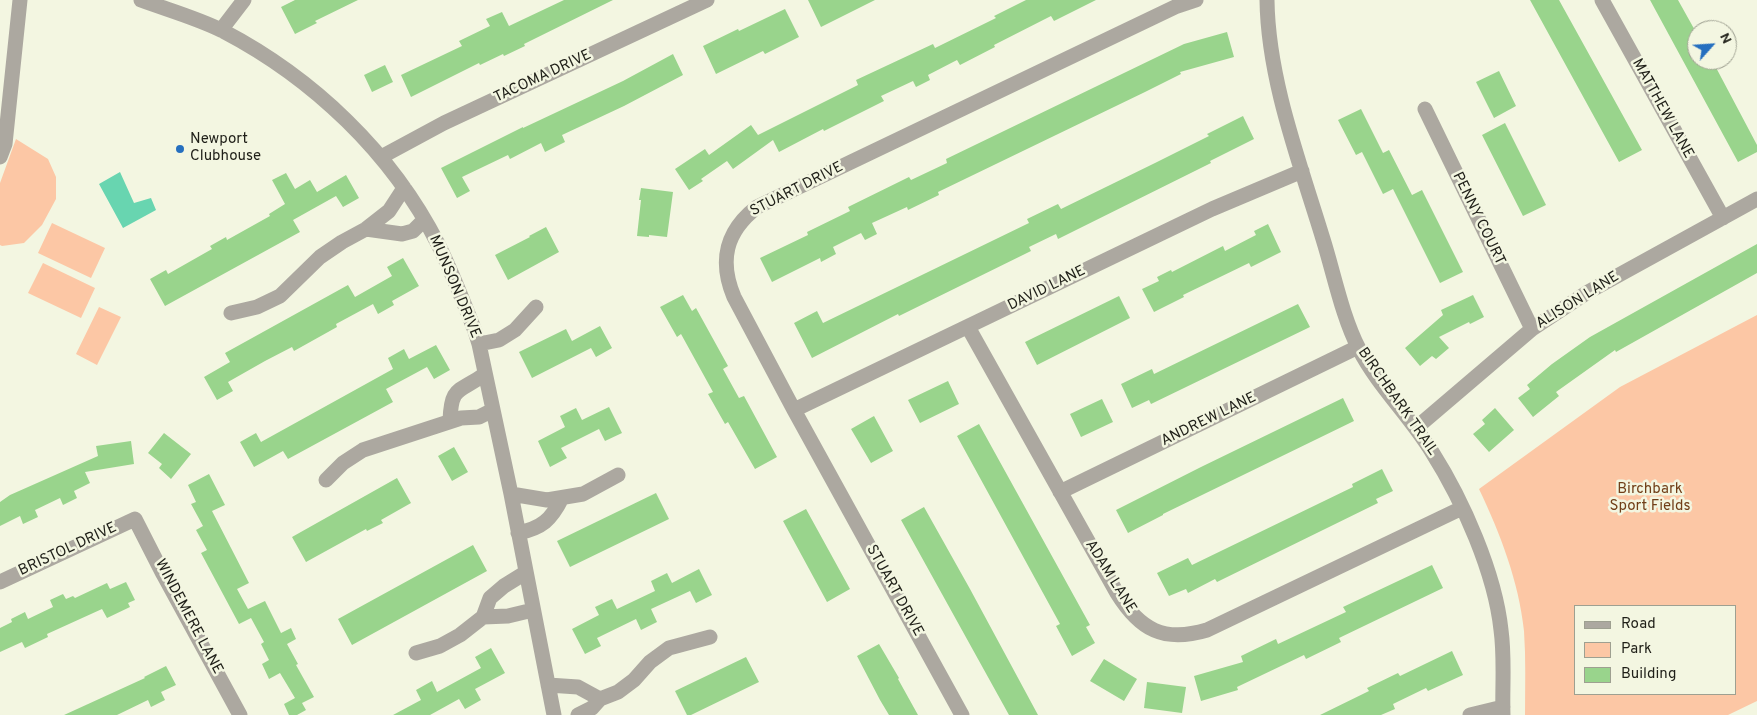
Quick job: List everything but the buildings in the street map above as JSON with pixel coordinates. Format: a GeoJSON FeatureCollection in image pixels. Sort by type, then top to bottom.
{"type":"FeatureCollection","features":[{"type":"Feature","properties":{"kind":"street"},"geometry":{"type":"LineString","coordinates":[[2,148],[20,0]]}},
{"type":"Feature","properties":{"kind":"street","name":"MUNSON DRIVE"},"geometry":{"type":"LineString","coordinates":[[141,0],[221,30],[272,60],[299,80],[333,108],[381,157],[404,188],[437,242],[450,268],[479,344],[511,494],[554,715]]}},
{"type":"Feature","properties":{"kind":"street"},"geometry":{"type":"LineString","coordinates":[[221,30],[244,0]]}},
{"type":"Feature","properties":{"kind":"street","name":"TACOMA DRIVE"},"geometry":{"type":"LineString","coordinates":[[381,157],[444,123],[707,0]]}},
{"type":"Feature","properties":{"kind":"street","name":"STUART DRIVE"},"geometry":{"type":"LineString","coordinates":[[962,715],[734,297],[728,283],[726,262],[729,242],[740,223],[757,207],[1175,7],[1196,0]]}},
{"type":"Feature","properties":{"kind":"street","name":"BIRCHBARK TRAIL"},"geometry":{"type":"LineString","coordinates":[[1267,0],[1267,21],[1273,64],[1284,108],[1358,347],[1368,365],[1416,428],[1441,466],[1462,508],[1484,562],[1501,628],[1503,711]]}},
{"type":"Feature","properties":{"kind":"street","name":"MATTHEW LANE"},"geometry":{"type":"LineString","coordinates":[[1602,0],[1723,218]]}},
{"type":"Feature","properties":{"kind":"street","name":"PENNY COURT"},"geometry":{"type":"LineString","coordinates":[[1425,109],[1532,328]]}},
{"type":"Feature","properties":{"kind":"street","name":"DAVID LANE"},"geometry":{"type":"LineString","coordinates":[[794,410],[1212,209],[1302,171]]}},
{"type":"Feature","properties":{"kind":"street"},"geometry":{"type":"LineString","coordinates":[[231,313],[257,307],[280,296],[320,257],[366,229],[389,211],[404,188]]}},
{"type":"Feature","properties":{"kind":"street","name":"ALISON LANE"},"geometry":{"type":"LineString","coordinates":[[1416,428],[1532,328],[1588,292],[1757,199]]}},
{"type":"Feature","properties":{"kind":"street"},"geometry":{"type":"LineString","coordinates":[[366,229],[402,234],[412,231],[424,220]]}},
{"type":"Feature","properties":{"kind":"street"},"geometry":{"type":"LineString","coordinates":[[479,344],[499,340],[515,330],[536,307]]}},
{"type":"Feature","properties":{"kind":"street","name":"ADAM LANE"},"geometry":{"type":"LineString","coordinates":[[968,327],[1125,606],[1135,618],[1147,627],[1170,635],[1183,636],[1207,630],[1462,508]]}},
{"type":"Feature","properties":{"kind":"street","name":"ANDREW LANE"},"geometry":{"type":"LineString","coordinates":[[1060,492],[1358,347]]}},
{"type":"Feature","properties":{"kind":"street"},"geometry":{"type":"LineString","coordinates":[[450,421],[451,403],[455,394],[485,374]]}},
{"type":"Feature","properties":{"kind":"street"},"geometry":{"type":"LineString","coordinates":[[326,480],[343,463],[363,450],[450,421],[479,417],[493,410]]}},
{"type":"Feature","properties":{"kind":"street"},"geometry":{"type":"LineString","coordinates":[[511,494],[547,500],[562,498],[583,494],[618,475]]}},
{"type":"Feature","properties":{"kind":"street"},"geometry":{"type":"LineString","coordinates":[[518,533],[532,530],[548,521],[562,498]]}},
{"type":"Feature","properties":{"kind":"street","name":"BRISTOL DRIVE"},"geometry":{"type":"LineString","coordinates":[[0,582],[135,519]]}},
{"type":"Feature","properties":{"kind":"street","name":"WINDEMERE LANE"},"geometry":{"type":"LineString","coordinates":[[135,519],[236,714]]}},
{"type":"Feature","properties":{"kind":"street"},"geometry":{"type":"LineString","coordinates":[[416,653],[440,646],[460,635],[483,617],[490,598],[504,586],[525,573]]}},
{"type":"Feature","properties":{"kind":"street"},"geometry":{"type":"LineString","coordinates":[[483,617],[508,616],[533,610]]}},
{"type":"Feature","properties":{"kind":"street"},"geometry":{"type":"LineString","coordinates":[[578,715],[592,708],[600,699],[618,692],[634,680],[650,662],[669,648],[710,637]]}},
{"type":"Feature","properties":{"kind":"street"},"geometry":{"type":"LineString","coordinates":[[548,685],[578,687],[600,699]]}},
{"type":"Feature","properties":{"kind":"street"},"geometry":{"type":"LineString","coordinates":[[1470,715],[1503,711]]}},
{"type":"Feature","properties":{"kind":"green space"},"geometry":{"type":"Polygon","coordinates":[[[16,139],[48,159],[56,177],[56,199],[42,225],[24,243],[2,246],[0,245],[0,183],[16,139]]]}},
{"type":"Feature","properties":{"kind":"green space"},"geometry":{"type":"Polygon","coordinates":[[[52,223],[105,248],[91,278],[38,253],[52,223]]]}},
{"type":"Feature","properties":{"kind":"green space"},"geometry":{"type":"Polygon","coordinates":[[[43,263],[95,288],[81,318],[28,293],[43,263]]]}},
{"type":"Feature","properties":{"kind":"green space"},"geometry":{"type":"Polygon","coordinates":[[[99,307],[121,317],[97,365],[76,354],[99,307]]]}},
{"type":"Feature","properties":{"kind":"green space","name":"Birchbark Sport Fields"},"geometry":{"type":"Polygon","coordinates":[[[1757,315],[1757,701],[1728,715],[1525,715],[1524,631],[1518,594],[1508,558],[1479,489],[1620,387],[1757,315]]]}},
{"type":"Feature","properties":{"kind":"shaded area"},"geometry":{"type":"Polygon","coordinates":[[[120,172],[134,203],[151,198],[156,210],[123,228],[99,184],[120,172]]]}},
{"type":"Feature","properties":{"kind":"place","name":"Newport Clubhouse"},"geometry":{"type":"Point","coordinates":[180,149]}}]}
